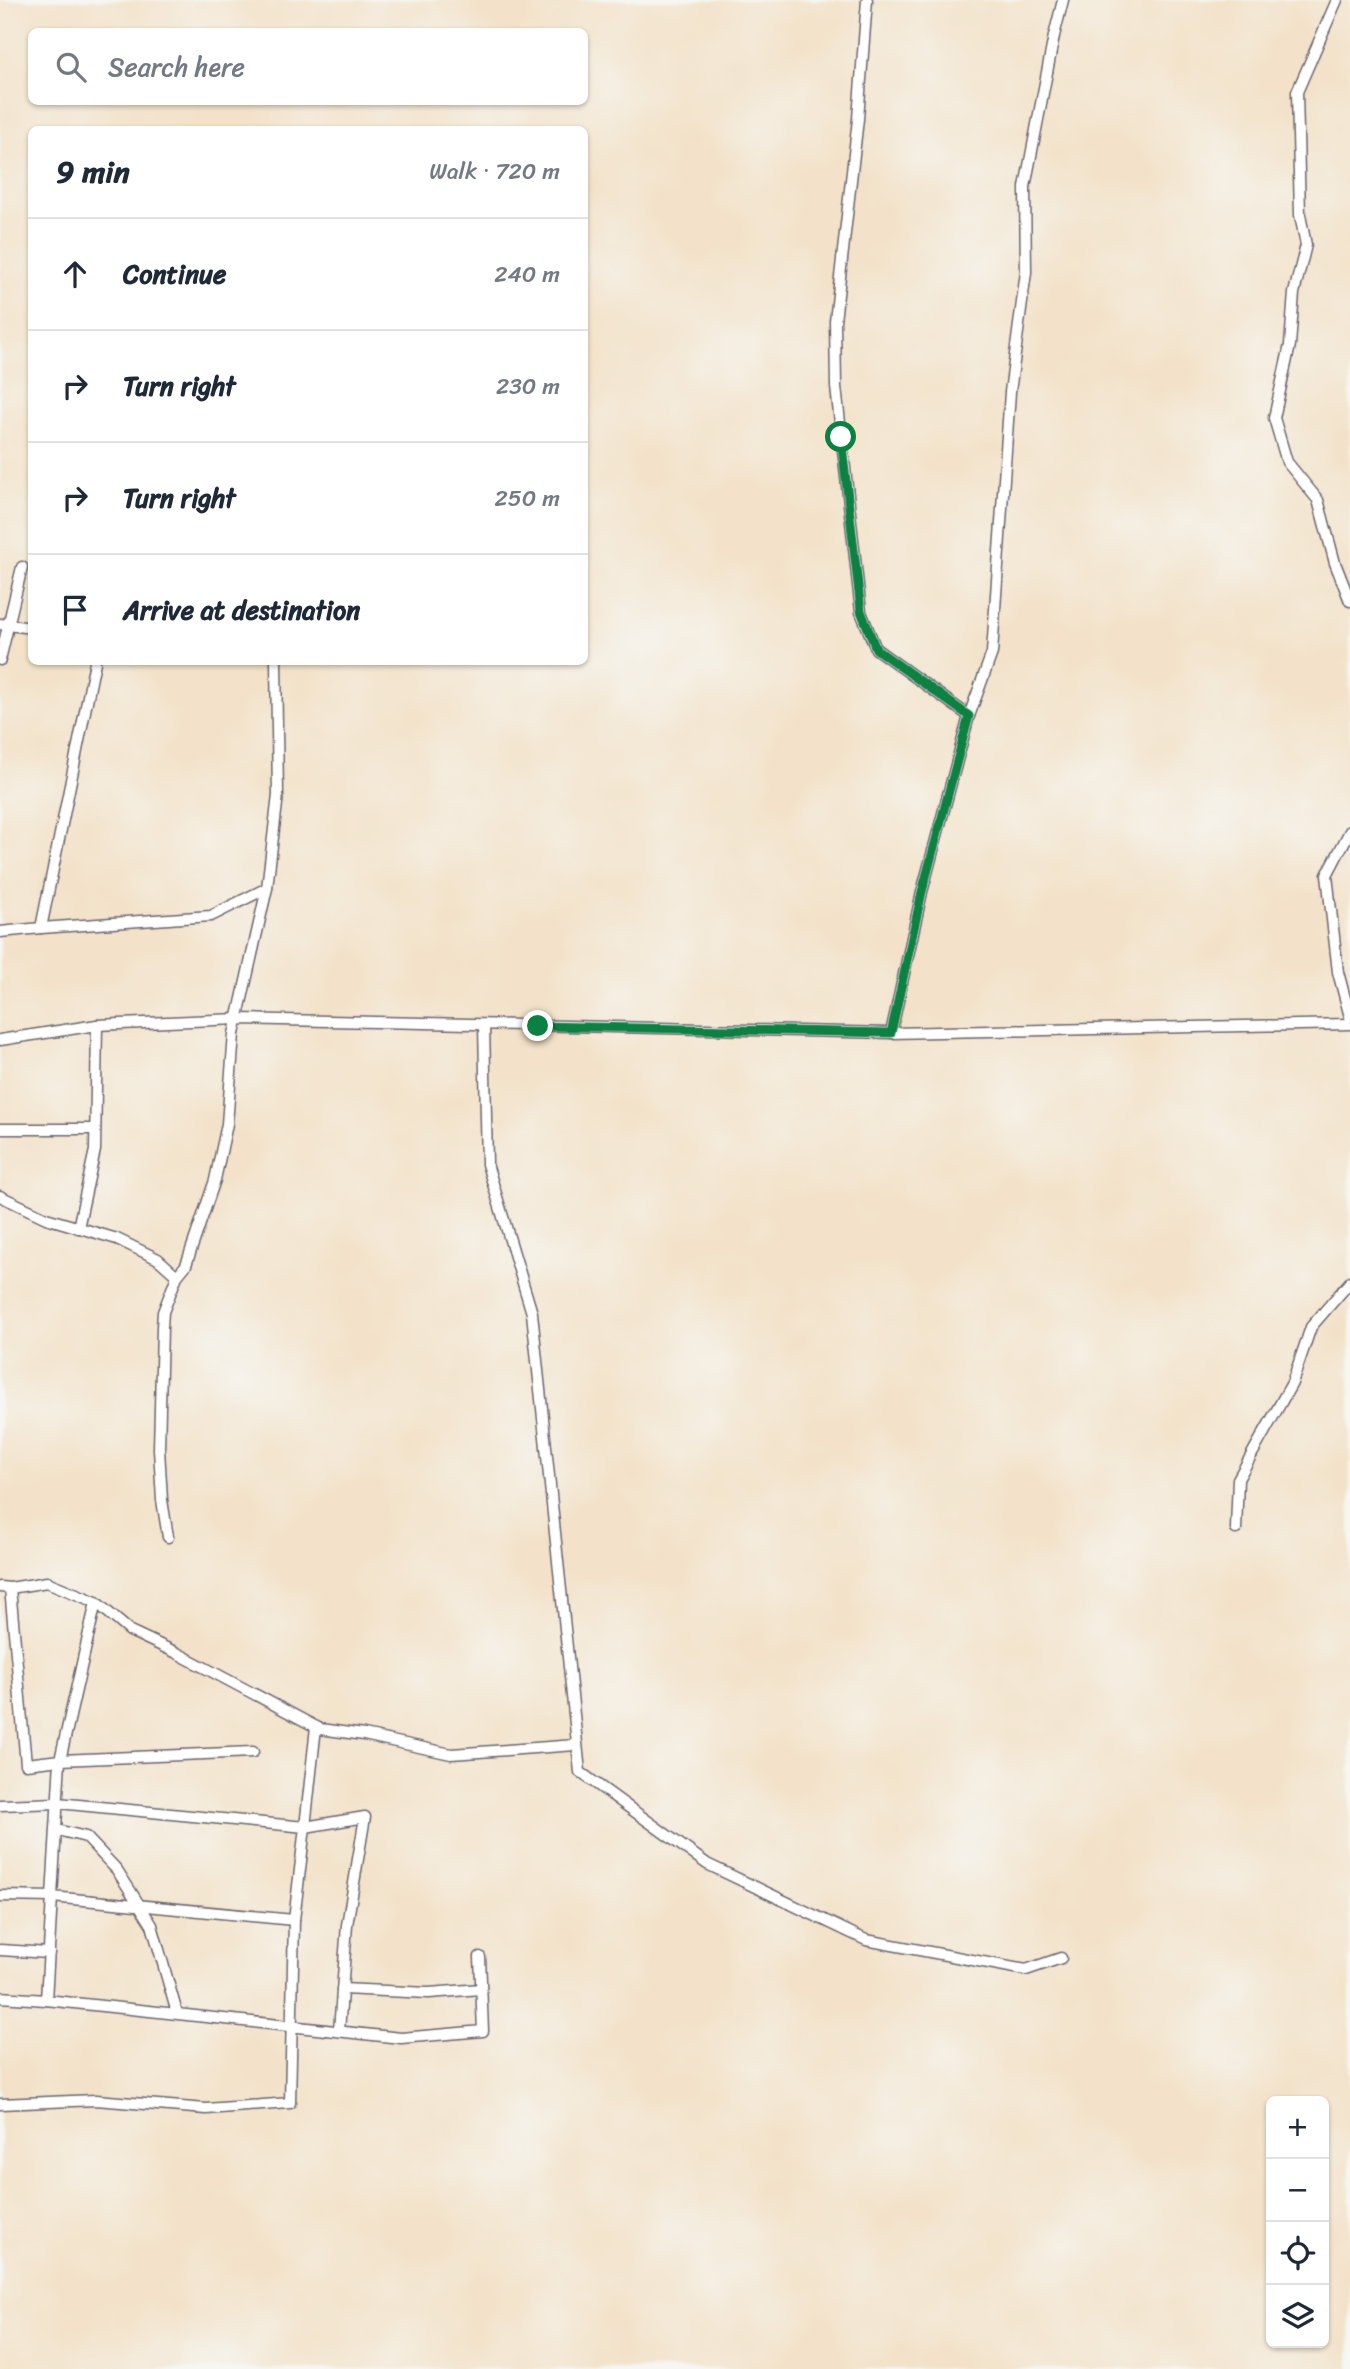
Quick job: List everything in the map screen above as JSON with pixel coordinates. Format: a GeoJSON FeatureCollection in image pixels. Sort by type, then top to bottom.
{"type":"FeatureCollection","features":[{"type":"Feature","properties":{"kind":"street"},"geometry":{"type":"LineString","coordinates":[[867,0],[858,118],[835,321],[836,387],[861,611],[876,649],[969,716]]}},
{"type":"Feature","properties":{"kind":"street"},"geometry":{"type":"LineString","coordinates":[[891,1033],[922,892],[969,716],[992,653],[1010,392],[1026,272],[1025,187],[1063,0]]}},
{"type":"Feature","properties":{"kind":"street"},"geometry":{"type":"LineString","coordinates":[[1337,0],[1297,92],[1300,215],[1306,245],[1294,293],[1290,345],[1274,418],[1287,462],[1318,500],[1335,563],[1350,601]]}},
{"type":"Feature","properties":{"kind":"street"},"geometry":{"type":"LineString","coordinates":[[0,660],[4,624],[22,567]]}},
{"type":"Feature","properties":{"kind":"street"},"geometry":{"type":"LineString","coordinates":[[4,624],[28,627]]}},
{"type":"Feature","properties":{"kind":"street"},"geometry":{"type":"LineString","coordinates":[[41,929],[94,665]]}},
{"type":"Feature","properties":{"kind":"street"},"geometry":{"type":"LineString","coordinates":[[168,1537],[162,1500],[159,1450],[163,1312],[177,1276],[186,1265],[215,1180],[227,1124],[234,1034],[267,888],[278,795],[276,665]]}},
{"type":"Feature","properties":{"kind":"street"},"geometry":{"type":"LineString","coordinates":[[1350,831],[1327,875],[1338,972],[1350,1017]]}},
{"type":"Feature","properties":{"kind":"street"},"geometry":{"type":"LineString","coordinates":[[0,932],[211,916],[267,888]]}},
{"type":"Feature","properties":{"kind":"street"},"geometry":{"type":"LineString","coordinates":[[0,1040],[97,1025],[238,1019],[891,1033],[1350,1024]]}},
{"type":"Feature","properties":{"kind":"street"},"geometry":{"type":"LineString","coordinates":[[78,1228],[95,1150],[97,1025]]}},
{"type":"Feature","properties":{"kind":"street"},"geometry":{"type":"LineString","coordinates":[[484,1025],[487,1164],[532,1313],[580,1772],[707,1864],[866,1940],[1026,1970],[1061,1958]]}},
{"type":"Feature","properties":{"kind":"street"},"geometry":{"type":"LineString","coordinates":[[0,1129],[95,1129]]}},
{"type":"Feature","properties":{"kind":"street"},"geometry":{"type":"LineString","coordinates":[[0,1196],[46,1218],[117,1239],[158,1259],[177,1276]]}},
{"type":"Feature","properties":{"kind":"street"},"geometry":{"type":"LineString","coordinates":[[1236,1529],[1238,1479],[1292,1384],[1311,1327],[1350,1282]]}},
{"type":"Feature","properties":{"kind":"street"},"geometry":{"type":"LineString","coordinates":[[253,1752],[61,1760],[26,1764],[5,1588],[47,1583],[96,1602],[130,1631],[316,1727],[451,1754],[576,1745]]}},
{"type":"Feature","properties":{"kind":"street"},"geometry":{"type":"LineString","coordinates":[[46,2000],[61,1760],[96,1602]]}},
{"type":"Feature","properties":{"kind":"street"},"geometry":{"type":"LineString","coordinates":[[0,2104],[96,2100],[205,2109],[290,2103],[294,1920],[316,1727]]}},
{"type":"Feature","properties":{"kind":"street"},"geometry":{"type":"LineString","coordinates":[[0,1805],[58,1803],[305,1827],[365,1817],[347,1925],[339,2031]]}},
{"type":"Feature","properties":{"kind":"street"},"geometry":{"type":"LineString","coordinates":[[57,1830],[86,1837],[117,1870],[152,1924],[177,2013]]}},
{"type":"Feature","properties":{"kind":"street"},"geometry":{"type":"LineString","coordinates":[[0,1896],[52,1897],[294,1920]]}},
{"type":"Feature","properties":{"kind":"street"},"geometry":{"type":"LineString","coordinates":[[0,1950],[49,1953]]}},
{"type":"Feature","properties":{"kind":"street"},"geometry":{"type":"LineString","coordinates":[[0,1997],[401,2038],[484,2031],[480,1957]]}},
{"type":"Feature","properties":{"kind":"street"},"geometry":{"type":"LineString","coordinates":[[342,1990],[429,1993],[481,1989]]}},
{"type":"Feature","properties":{"kind":"route"},"geometry":{"type":"LineString","coordinates":[[538,1026],[891,1033],[922,892],[969,716],[876,649],[861,611],[841,437]]}}]}
